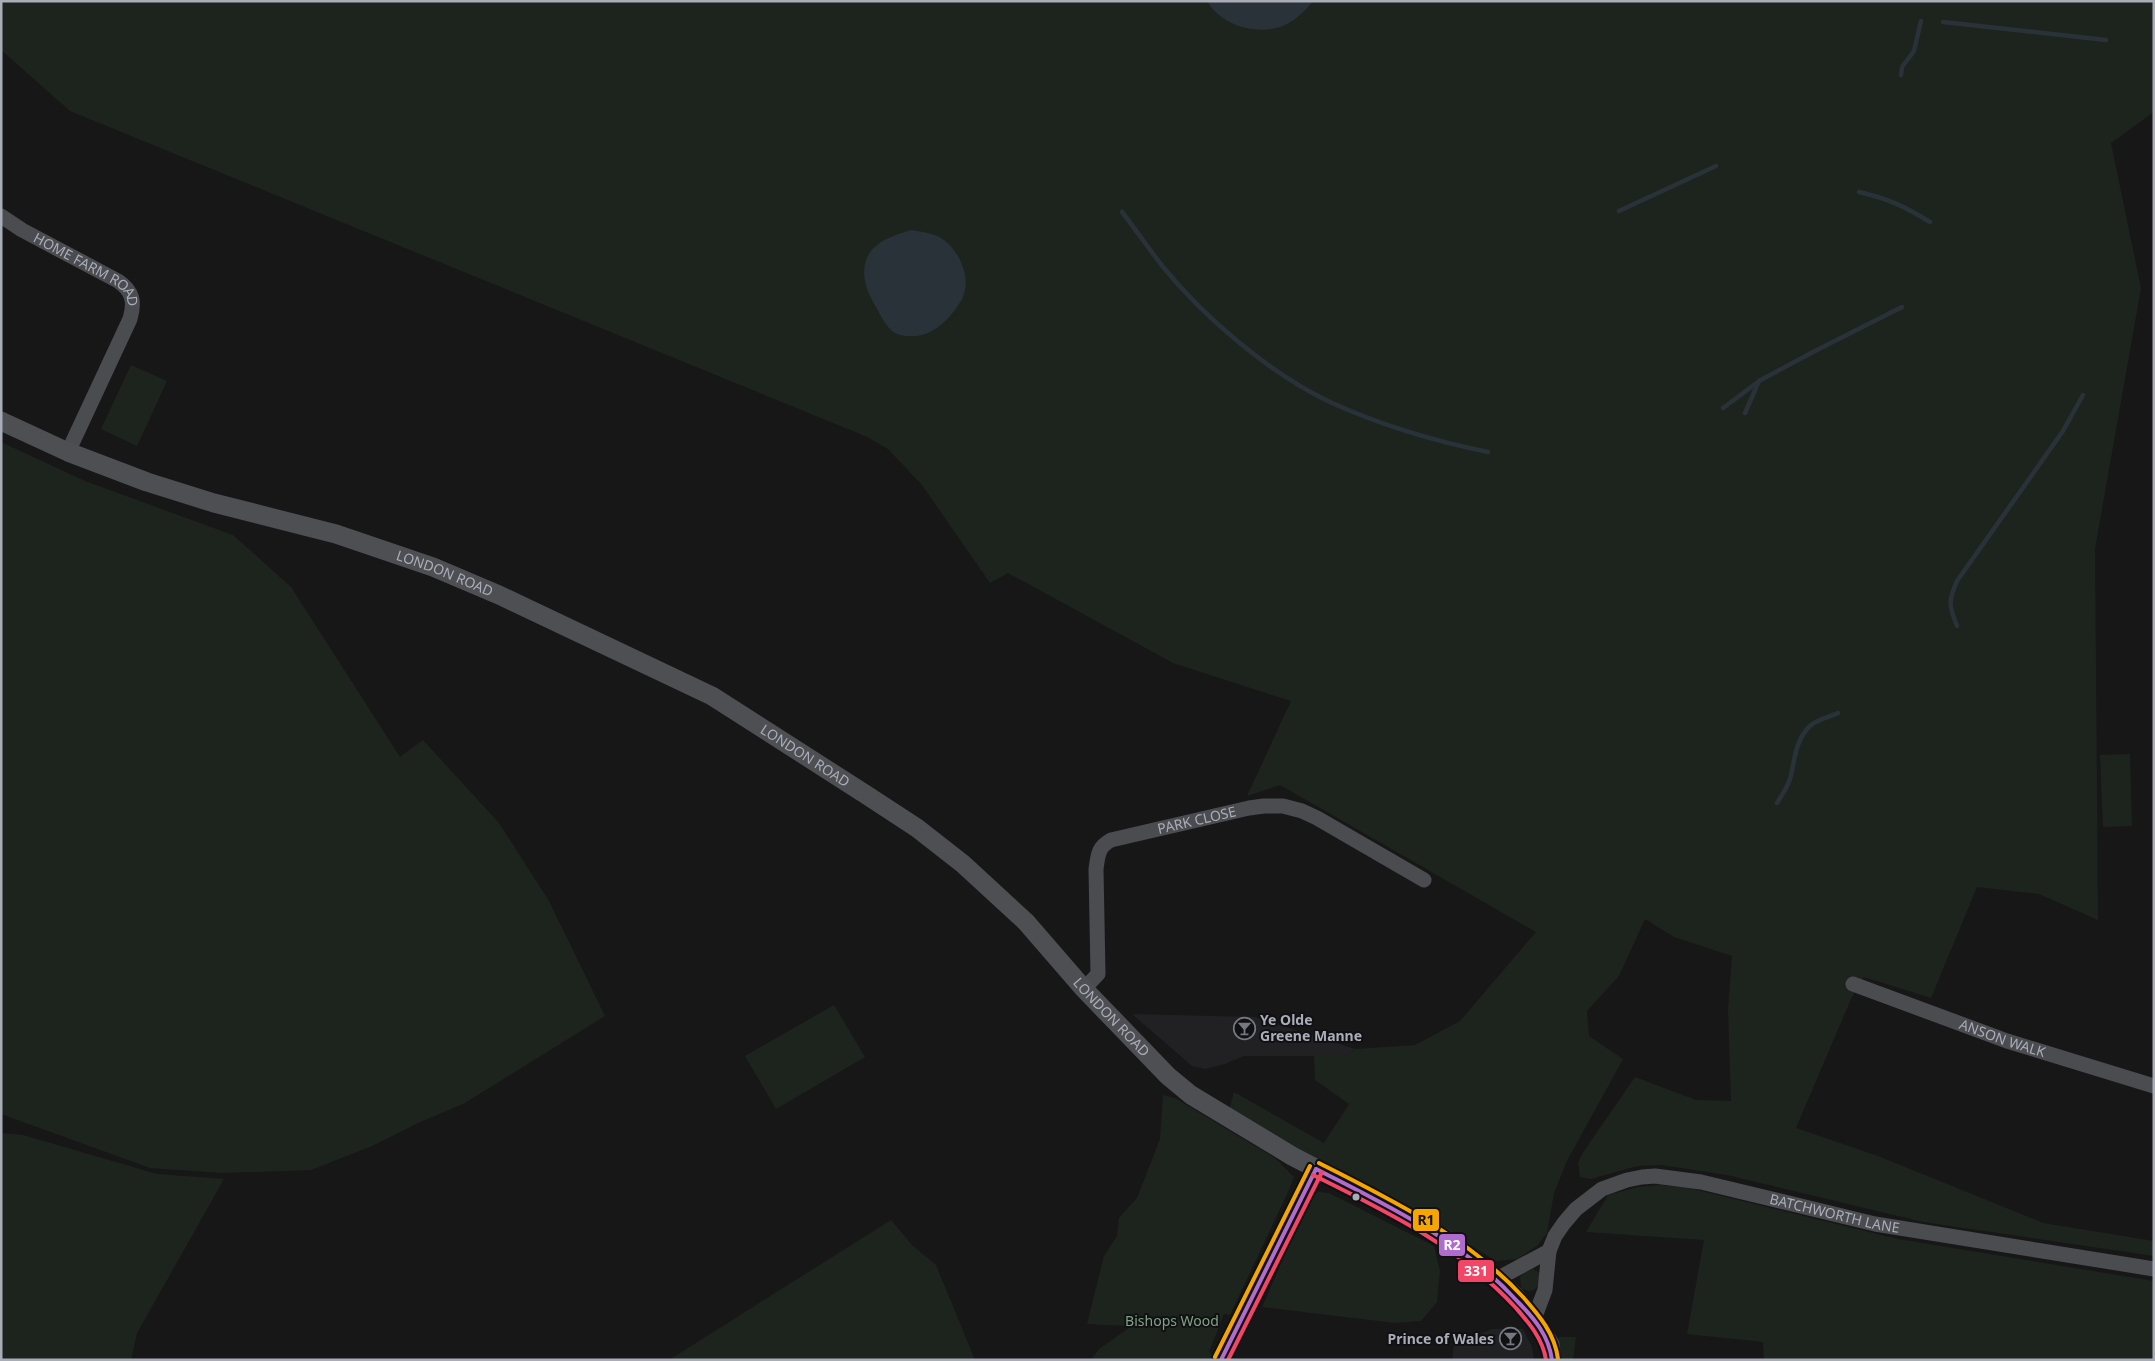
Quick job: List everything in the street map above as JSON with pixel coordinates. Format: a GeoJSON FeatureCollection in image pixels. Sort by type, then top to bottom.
{"type":"FeatureCollection","features":[{"type":"Feature","properties":{"kind":"main road","name":"LONDON ROAD"},"geometry":{"type":"LineString","coordinates":[[1,422],[68,452],[147,482],[214,503],[336,534],[433,567],[499,595],[712,696],[917,828],[963,864],[1026,922],[1084,989],[1168,1076],[1191,1095],[1233,1122],[1316,1169],[1398,1211],[1438,1235],[1497,1279],[1515,1296],[1534,1319],[1550,1344],[1552,1360]]}},
{"type":"Feature","properties":{"kind":"street","name":"HOME FARM ROAD"},"geometry":{"type":"LineString","coordinates":[[1,216],[22,230],[126,286],[133,300],[130,319],[68,452]]}},
{"type":"Feature","properties":{"kind":"street","name":"PARK CLOSE"},"geometry":{"type":"LineString","coordinates":[[1084,989],[1098,974],[1096,869],[1098,852],[1102,845],[1111,840],[1248,808],[1283,806],[1317,818],[1424,880]]}},
{"type":"Feature","properties":{"kind":"street","name":"ANSON WALK"},"geometry":{"type":"LineString","coordinates":[[1852,984],[2007,1041],[2154,1086]]}},
{"type":"Feature","properties":{"kind":"street"},"geometry":{"type":"LineString","coordinates":[[1221,1360],[1316,1169]]}},
{"type":"Feature","properties":{"kind":"street","name":"BATCHWORTH LANE"},"geometry":{"type":"LineString","coordinates":[[1534,1319],[1546,1284],[1549,1251],[1555,1236],[1576,1208],[1588,1198],[1613,1184],[1655,1176],[1701,1182],[1875,1224],[2154,1269]]}},
{"type":"Feature","properties":{"kind":"street"},"geometry":{"type":"LineString","coordinates":[[1497,1279],[1549,1251]]}},
{"type":"Feature","properties":{"kind":"shaded area"},"geometry":{"type":"Polygon","coordinates":[[[1207,1],[1313,1],[1291,22],[1266,30],[1243,27],[1232,23],[1214,10],[1207,1]]]}},
{"type":"Feature","properties":{"kind":"shaded area"},"geometry":{"type":"Polygon","coordinates":[[[912,230],[934,235],[948,243],[963,266],[966,284],[961,301],[945,321],[925,334],[905,336],[892,331],[882,318],[867,288],[864,267],[869,254],[877,245],[894,236],[912,230]]]}},
{"type":"Feature","properties":{"kind":"shaded area"},"geometry":{"type":"Polygon","coordinates":[[[1132,1014],[1254,1017],[1355,1049],[1349,1055],[1335,1056],[1244,1056],[1225,1064],[1205,1069],[1192,1066],[1132,1014]]]}},
{"type":"Feature","properties":{"kind":"shaded area"},"geometry":{"type":"Polygon","coordinates":[[[1492,1329],[1523,1329],[1532,1347],[1534,1360],[1452,1360],[1454,1344],[1492,1329]]]}},
{"type":"Feature","properties":{"kind":"green space"},"geometry":{"type":"Polygon","coordinates":[[[1,1],[2154,1],[2154,112],[2111,143],[2141,288],[2095,549],[2098,920],[2039,894],[1977,887],[1931,998],[1864,977],[1851,999],[1796,1128],[1878,1156],[2043,1223],[2154,1241],[2154,1256],[1923,1222],[1727,1175],[1661,1165],[1637,1166],[1591,1179],[1580,1177],[1578,1163],[1582,1154],[1635,1077],[1696,1100],[1731,1101],[1728,1009],[1732,956],[1674,937],[1645,919],[1619,976],[1587,1011],[1589,1036],[1623,1059],[1567,1161],[1554,1193],[1547,1233],[1537,1246],[1517,1259],[1496,1261],[1457,1237],[1229,1110],[1234,1092],[1324,1143],[1349,1104],[1315,1080],[1314,1056],[1349,1055],[1355,1049],[1415,1045],[1460,1021],[1536,932],[1280,785],[1247,796],[1291,701],[1173,663],[1008,573],[990,583],[922,485],[888,449],[865,436],[70,111],[1,50],[1,1]]]}},
{"type":"Feature","properties":{"kind":"green space"},"geometry":{"type":"Polygon","coordinates":[[[131,365],[167,381],[137,446],[101,429],[131,365]]]}},
{"type":"Feature","properties":{"kind":"green space"},"geometry":{"type":"Polygon","coordinates":[[[1,442],[85,481],[233,535],[291,587],[400,757],[423,740],[499,823],[549,901],[605,1016],[465,1103],[416,1124],[372,1146],[311,1170],[222,1173],[150,1168],[1,1114],[1,442]]]}},
{"type":"Feature","properties":{"kind":"green space"},"geometry":{"type":"Polygon","coordinates":[[[2130,754],[2132,826],[2103,827],[2100,755],[2130,754]]]}},
{"type":"Feature","properties":{"kind":"green space"},"geometry":{"type":"Polygon","coordinates":[[[834,1005],[865,1057],[776,1109],[745,1056],[834,1005]]]}},
{"type":"Feature","properties":{"kind":"green space","name":"Bishops Wood"},"geometry":{"type":"Polygon","coordinates":[[[1163,1095],[1175,1098],[1275,1158],[1294,1177],[1230,1315],[1224,1314],[1209,1352],[1215,1360],[1091,1360],[1099,1349],[1132,1326],[1087,1324],[1104,1256],[1117,1236],[1119,1218],[1137,1198],[1160,1139],[1163,1095]]]}},
{"type":"Feature","properties":{"kind":"green space"},"geometry":{"type":"Polygon","coordinates":[[[1,1133],[23,1135],[157,1174],[224,1179],[137,1333],[131,1360],[1,1360],[1,1133]]]}},
{"type":"Feature","properties":{"kind":"green space"},"geometry":{"type":"Polygon","coordinates":[[[1659,1185],[1685,1187],[1898,1239],[2154,1281],[2154,1360],[1764,1360],[1763,1342],[1687,1334],[1704,1240],[1586,1232],[1608,1195],[1638,1187],[1659,1185]]]}},
{"type":"Feature","properties":{"kind":"green space"},"geometry":{"type":"Polygon","coordinates":[[[1318,1192],[1329,1193],[1434,1246],[1440,1271],[1437,1302],[1421,1321],[1395,1323],[1262,1307],[1309,1200],[1318,1192]]]}},
{"type":"Feature","properties":{"kind":"green space"},"geometry":{"type":"Polygon","coordinates":[[[891,1220],[913,1246],[936,1265],[975,1360],[669,1360],[891,1220]]]}},
{"type":"Feature","properties":{"kind":"green space"},"geometry":{"type":"Polygon","coordinates":[[[1533,1269],[1540,1273],[1539,1283],[1532,1291],[1528,1291],[1521,1288],[1520,1277],[1525,1272],[1533,1269]]]}},
{"type":"Feature","properties":{"kind":"green space"},"geometry":{"type":"Polygon","coordinates":[[[1559,1337],[1576,1337],[1573,1360],[1556,1360],[1559,1337]]]}},
{"type":"Feature","properties":{"kind":"waterway"},"geometry":{"type":"LineString","coordinates":[[1901,75],[1902,67],[1914,51],[1921,21]]}},
{"type":"Feature","properties":{"kind":"waterway"},"geometry":{"type":"LineString","coordinates":[[1943,22],[2106,40]]}},
{"type":"Feature","properties":{"kind":"waterway"},"geometry":{"type":"LineString","coordinates":[[1619,211],[1716,166]]}},
{"type":"Feature","properties":{"kind":"waterway"},"geometry":{"type":"LineString","coordinates":[[1859,192],[1896,204],[1930,222]]}},
{"type":"Feature","properties":{"kind":"waterway"},"geometry":{"type":"LineString","coordinates":[[1122,212],[1163,267],[1198,306],[1239,343],[1284,376],[1330,402],[1368,418],[1448,443],[1488,452]]}},
{"type":"Feature","properties":{"kind":"waterway"},"geometry":{"type":"LineString","coordinates":[[1745,413],[1759,381],[1902,307]]}},
{"type":"Feature","properties":{"kind":"waterway"},"geometry":{"type":"LineString","coordinates":[[1723,408],[1758,382]]}},
{"type":"Feature","properties":{"kind":"waterway"},"geometry":{"type":"LineString","coordinates":[[1957,626],[1951,604],[1952,594],[1957,581],[2063,431],[2083,395]]}},
{"type":"Feature","properties":{"kind":"waterway"},"geometry":{"type":"LineString","coordinates":[[1777,803],[1789,782],[1798,744],[1805,732],[1810,726],[1838,713]]}},
{"type":"Feature","properties":{"kind":"transit line","name":"R1"},"geometry":{"type":"LineString","coordinates":[[1319,1163],[1427,1221],[1478,1256],[1501,1275],[1535,1311],[1554,1341],[1558,1359]]}},
{"type":"Feature","properties":{"kind":"transit line","name":"R1"},"geometry":{"type":"LineString","coordinates":[[1215,1357],[1310,1166]]}},
{"type":"Feature","properties":{"kind":"transit line","name":"R2"},"geometry":{"type":"LineString","coordinates":[[1316,1169],[1423,1226],[1473,1261],[1496,1280],[1535,1321],[1548,1343],[1552,1360]]}},
{"type":"Feature","properties":{"kind":"transit line","name":"R2"},"geometry":{"type":"LineString","coordinates":[[1221,1360],[1316,1169]]}},
{"type":"Feature","properties":{"kind":"transit line","name":"331"},"geometry":{"type":"LineString","coordinates":[[1228,1360],[1322,1172]]}},
{"type":"Feature","properties":{"kind":"transit line","name":"331"},"geometry":{"type":"LineString","coordinates":[[1313,1175],[1368,1202],[1421,1232],[1471,1267],[1494,1286],[1526,1320],[1539,1338],[1546,1360]]}},
{"type":"Feature","properties":{"kind":"place","name":"Ye Olde Greene Manne"},"geometry":{"type":"Point","coordinates":[1244,1028]}},
{"type":"Feature","properties":{"kind":"place","name":"Prince of Wales"},"geometry":{"type":"Point","coordinates":[1510,1339]}}]}
